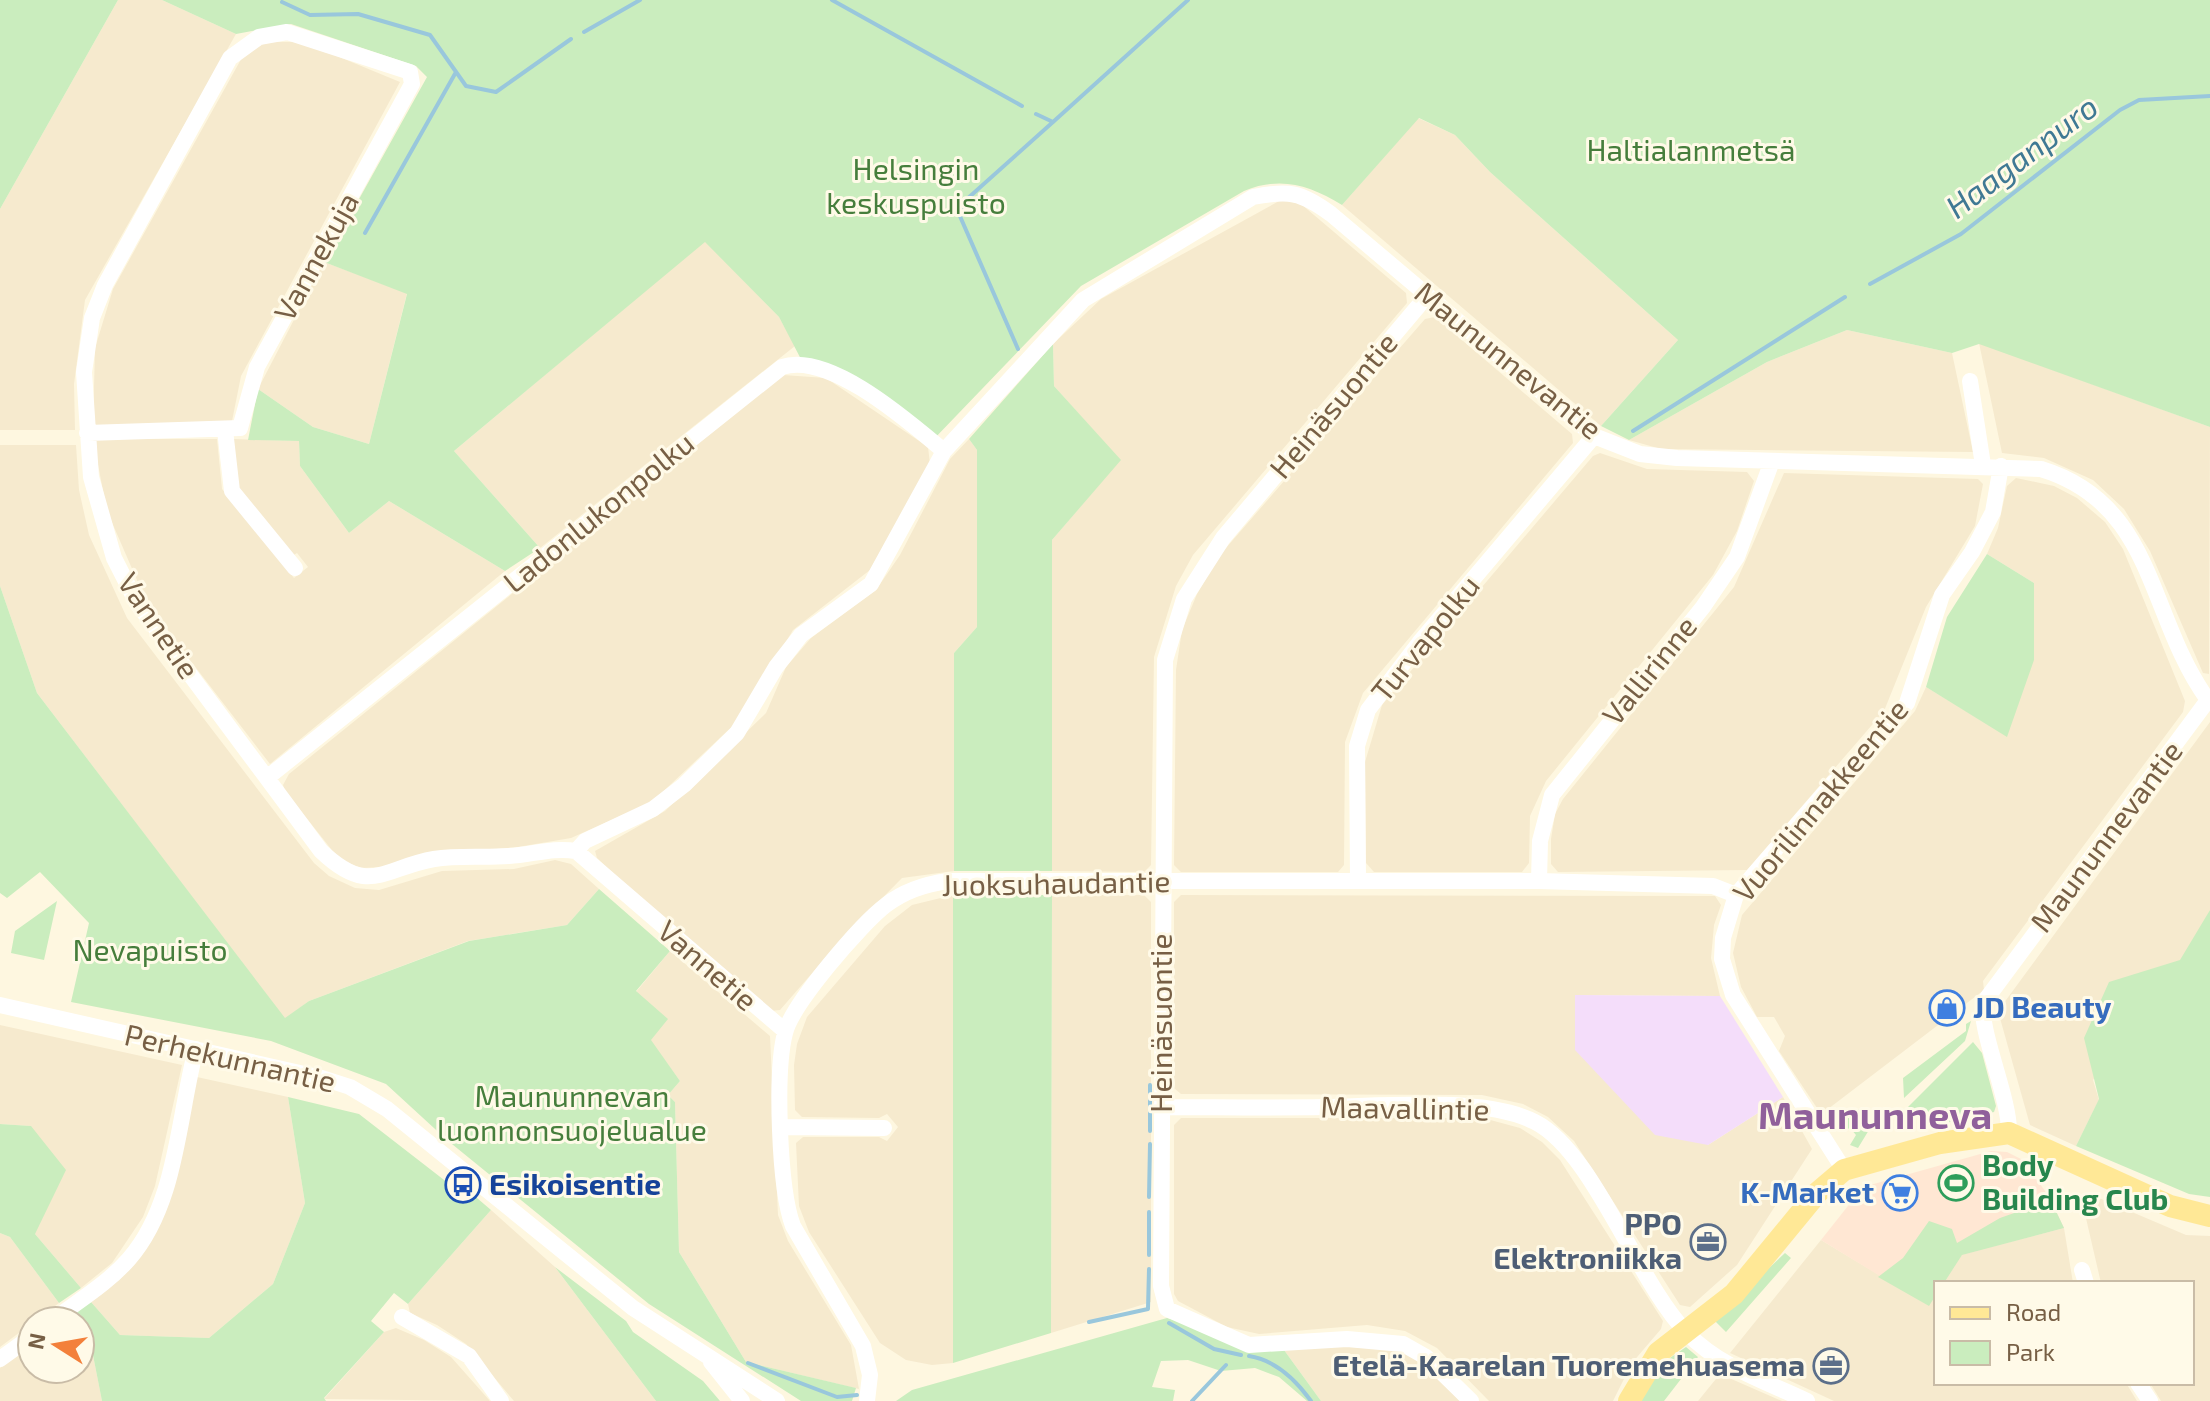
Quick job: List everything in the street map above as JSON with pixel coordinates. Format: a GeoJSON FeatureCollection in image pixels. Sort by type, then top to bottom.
{"type":"FeatureCollection","features":[{"type":"Feature","properties":{"kind":"main road"},"geometry":{"type":"LineString","coordinates":[[1629,1401],[1650,1363],[1685,1331],[1734,1294],[1817,1193],[1844,1170],[1940,1143],[2009,1133],[2170,1206],[2210,1216]]}},
{"type":"Feature","properties":{"kind":"street","name":"Vannetie"},"geometry":{"type":"LineString","coordinates":[[413,76],[406,70],[299,33],[259,37],[230,58],[105,285],[84,356],[87,433],[94,495],[114,558],[125,583],[151,624],[321,851],[342,869],[364,877],[392,874],[434,859],[511,856],[553,849],[576,851],[785,1031]]}},
{"type":"Feature","properties":{"kind":"street","name":"Vannekuja"},"geometry":{"type":"LineString","coordinates":[[225,430],[237,430],[243,423],[257,367],[413,76]]}},
{"type":"Feature","properties":{"kind":"street","name":"Maununnevantie"},"geometry":{"type":"LineString","coordinates":[[576,851],[585,841],[653,809],[737,733],[776,667],[801,635],[871,584],[944,451],[1083,300],[1253,197],[1283,191],[1311,199],[1594,436],[1640,454],[2041,469],[2085,488],[2113,512],[2135,545],[2190,676],[2209,701],[1984,1002],[1984,1019],[2009,1107],[2009,1133]]}},
{"type":"Feature","properties":{"kind":"street","name":"Heinäsuontie"},"geometry":{"type":"LineString","coordinates":[[1426,297],[1223,538],[1184,599],[1165,660],[1161,1286],[1167,1309],[1249,1345],[1347,1339],[1403,1344],[1426,1357],[1471,1401]]}},
{"type":"Feature","properties":{"kind":"street","name":"Ladonlukonpolku"},"geometry":{"type":"LineString","coordinates":[[268,777],[782,367],[803,363],[841,377],[944,451]]}},
{"type":"Feature","properties":{"kind":"street"},"geometry":{"type":"LineString","coordinates":[[1970,381],[1983,465]]}},
{"type":"Feature","properties":{"kind":"street"},"geometry":{"type":"LineString","coordinates":[[87,433],[225,430],[232,491],[295,568]]}},
{"type":"Feature","properties":{"kind":"street","name":"Turvapolku"},"geometry":{"type":"LineString","coordinates":[[1358,881],[1357,746],[1368,710],[1413,650],[1594,436]]}},
{"type":"Feature","properties":{"kind":"street","name":"Vallirinne"},"geometry":{"type":"LineString","coordinates":[[1539,881],[1540,841],[1552,795],[1703,607],[1737,557],[1772,461]]}},
{"type":"Feature","properties":{"kind":"street","name":"Vuorilinnakkeentie"},"geometry":{"type":"LineString","coordinates":[[1844,1170],[1733,995],[1722,959],[1723,938],[1736,895],[1834,782],[1849,773],[1907,703],[1942,595],[1972,552],[1993,512],[2001,466]]}},
{"type":"Feature","properties":{"kind":"street","name":"Juoksuhaudantie"},"geometry":{"type":"LineString","coordinates":[[867,1401],[870,1375],[863,1346],[789,1217],[783,1185],[781,1053],[785,1031],[799,1004],[885,905],[912,889],[948,881],[1539,881],[1713,886],[1736,895]]}},
{"type":"Feature","properties":{"kind":"street","name":"Perhekunnantie"},"geometry":{"type":"LineString","coordinates":[[0,1005],[322,1078],[375,1101],[633,1308],[777,1401]]}},
{"type":"Feature","properties":{"kind":"street"},"geometry":{"type":"LineString","coordinates":[[74,1305],[114,1275],[131,1256],[154,1219],[164,1191],[196,1049]]}},
{"type":"Feature","properties":{"kind":"street","name":"Maavallintie"},"geometry":{"type":"LineString","coordinates":[[1161,1107],[1454,1106],[1506,1112],[1538,1123],[1587,1176],[1637,1261],[1685,1331],[1719,1360],[1807,1401]]}},
{"type":"Feature","properties":{"kind":"street"},"geometry":{"type":"LineString","coordinates":[[781,1127],[884,1128]]}},
{"type":"Feature","properties":{"kind":"street"},"geometry":{"type":"LineString","coordinates":[[402,1317],[469,1356],[501,1401]]}},
{"type":"Feature","properties":{"kind":"street","name":"Perhekunnantie"},"geometry":{"type":"LineString","coordinates":[[708,1358],[742,1401]]}},
{"type":"Feature","properties":{"kind":"shaded area"},"geometry":{"type":"Polygon","coordinates":[[[118,0],[162,0],[236,34],[85,300],[74,384],[75,430],[0,430],[0,209],[118,0]]]}},
{"type":"Feature","properties":{"kind":"shaded area"},"geometry":{"type":"Polygon","coordinates":[[[267,42],[303,42],[400,82],[241,376],[232,421],[93,426],[95,348],[113,289],[244,54],[267,42]]]}},
{"type":"Feature","properties":{"kind":"shaded area"},"geometry":{"type":"Polygon","coordinates":[[[1418,118],[1455,135],[1490,172],[1678,340],[1601,426],[1342,205],[1418,118]]]}},
{"type":"Feature","properties":{"kind":"shaded area"},"geometry":{"type":"Polygon","coordinates":[[[1281,200],[1301,204],[1406,293],[1407,303],[1193,555],[1176,586],[1154,657],[1151,865],[1144,872],[1052,871],[1052,540],[1120,460],[1054,386],[1053,344],[1101,299],[1281,200]]]}},
{"type":"Feature","properties":{"kind":"shaded area"},"geometry":{"type":"Polygon","coordinates":[[[705,241],[779,317],[795,346],[540,548],[454,451],[705,241]]]}},
{"type":"Feature","properties":{"kind":"shaded area"},"geometry":{"type":"Polygon","coordinates":[[[324,262],[407,293],[369,444],[313,427],[258,389],[324,262]]]}},
{"type":"Feature","properties":{"kind":"shaded area"},"geometry":{"type":"Polygon","coordinates":[[[1435,317],[1572,434],[1573,443],[1363,693],[1345,742],[1344,865],[1338,872],[1181,872],[1174,865],[1176,670],[1182,630],[1197,594],[1219,556],[1425,319],[1435,317]]]}},
{"type":"Feature","properties":{"kind":"shaded area"},"geometry":{"type":"Polygon","coordinates":[[[1847,330],[1952,353],[1973,452],[1661,449],[1629,440],[1767,362],[1847,330]]]}},
{"type":"Feature","properties":{"kind":"shaded area"},"geometry":{"type":"Polygon","coordinates":[[[1979,343],[2210,427],[2209,674],[2203,673],[2150,551],[2124,509],[2093,480],[2044,458],[2002,453],[1979,343]]]}},
{"type":"Feature","properties":{"kind":"shaded area"},"geometry":{"type":"Polygon","coordinates":[[[783,375],[826,378],[928,447],[930,464],[870,570],[793,630],[739,720],[652,802],[571,838],[518,847],[415,856],[385,867],[361,868],[339,859],[285,791],[283,785],[289,774],[783,375]]]}},
{"type":"Feature","properties":{"kind":"shaded area"},"geometry":{"type":"Polygon","coordinates":[[[93,439],[217,439],[222,489],[294,578],[308,567],[297,553],[292,556],[241,492],[236,483],[233,439],[299,441],[300,466],[349,533],[389,501],[505,571],[270,764],[173,638],[140,587],[107,511],[93,439]]]}},
{"type":"Feature","properties":{"kind":"shaded area"},"geometry":{"type":"Polygon","coordinates":[[[969,439],[977,450],[977,627],[954,653],[954,871],[902,878],[841,940],[780,1010],[770,1011],[687,943],[597,858],[595,851],[665,811],[766,713],[786,667],[811,638],[876,590],[900,555],[950,459],[969,439]]]}},
{"type":"Feature","properties":{"kind":"shaded area"},"geometry":{"type":"Polygon","coordinates":[[[0,445],[76,445],[79,490],[89,535],[127,618],[314,863],[329,876],[355,888],[379,890],[442,871],[514,869],[555,860],[571,864],[599,889],[567,925],[468,941],[309,1001],[285,1019],[37,693],[0,586],[0,445]]]}},
{"type":"Feature","properties":{"kind":"shaded area"},"geometry":{"type":"Polygon","coordinates":[[[1600,453],[1647,469],[1747,472],[1754,481],[1737,531],[1713,575],[1546,781],[1530,816],[1529,863],[1522,872],[1374,872],[1366,863],[1365,762],[1382,705],[1593,456],[1600,453]]]}},
{"type":"Feature","properties":{"kind":"shaded area"},"geometry":{"type":"Polygon","coordinates":[[[1784,473],[1978,479],[1983,484],[1975,526],[1926,607],[1884,711],[1747,870],[1558,872],[1551,864],[1551,839],[1555,814],[1563,799],[1734,587],[1784,473]]]}},
{"type":"Feature","properties":{"kind":"shaded area"},"geometry":{"type":"Polygon","coordinates":[[[2016,478],[2054,486],[2077,498],[2105,522],[2123,549],[2185,701],[2183,712],[1983,981],[1984,990],[1828,1109],[1817,1108],[1779,1051],[1785,1036],[1774,1017],[1757,1017],[1741,987],[1733,953],[1742,915],[1915,711],[1926,687],[2007,736],[2034,583],[1987,554],[1998,528],[2007,486],[2016,478]]]}},
{"type":"Feature","properties":{"kind":"shaded area"},"geometry":{"type":"Polygon","coordinates":[[[2210,722],[2210,910],[2187,959],[2093,1080],[2099,1100],[2076,1146],[2030,1125],[1998,1011],[2210,722]]]}},
{"type":"Feature","properties":{"kind":"shaded area"},"geometry":{"type":"Polygon","coordinates":[[[953,895],[953,1363],[932,1365],[906,1360],[880,1343],[809,1232],[799,1206],[796,1143],[803,1137],[879,1137],[887,1141],[898,1127],[887,1114],[879,1118],[802,1117],[795,1110],[794,1065],[797,1044],[807,1017],[885,926],[912,905],[953,895]]]}},
{"type":"Feature","properties":{"kind":"shaded area"},"geometry":{"type":"Polygon","coordinates":[[[1052,895],[1144,895],[1151,902],[1151,1302],[1051,1333],[1052,895]]]}},
{"type":"Feature","properties":{"kind":"shaded area"},"geometry":{"type":"Polygon","coordinates":[[[1181,895],[1715,896],[1721,905],[1714,925],[1711,958],[1720,996],[1575,995],[1708,1145],[1783,1097],[1812,1149],[1737,1265],[1690,1307],[1680,1305],[1574,1141],[1548,1117],[1523,1104],[1482,1095],[1181,1094],[1174,1088],[1174,902],[1181,895]]]}},
{"type":"Feature","properties":{"kind":"shaded area"},"geometry":{"type":"Polygon","coordinates":[[[670,951],[770,1036],[778,1215],[788,1241],[851,1345],[859,1389],[746,1362],[679,1252],[675,1102],[668,1095],[680,1081],[650,1040],[636,992],[670,951]]]}},
{"type":"Feature","properties":{"kind":"shaded area"},"geometry":{"type":"Polygon","coordinates":[[[1575,995],[1720,996],[1783,1097],[1708,1145],[1655,1135],[1575,1050],[1575,995]]]}},
{"type":"Feature","properties":{"kind":"shaded area"},"geometry":{"type":"Polygon","coordinates":[[[0,1025],[182,1065],[155,1186],[143,1217],[112,1263],[81,1288],[35,1234],[31,1126],[0,1124],[0,1025]]]}},
{"type":"Feature","properties":{"kind":"shaded area"},"geometry":{"type":"Polygon","coordinates":[[[197,1077],[288,1097],[305,1203],[273,1284],[209,1338],[120,1335],[91,1302],[137,1258],[197,1077]]]}},
{"type":"Feature","properties":{"kind":"shaded area"},"geometry":{"type":"Polygon","coordinates":[[[1181,1118],[1483,1118],[1520,1128],[1542,1142],[1560,1160],[1663,1321],[1661,1329],[1632,1363],[1613,1401],[1489,1401],[1437,1348],[1405,1331],[1367,1325],[1259,1334],[1227,1327],[1178,1301],[1174,1294],[1174,1125],[1181,1118]]]}},
{"type":"Feature","properties":{"kind":"shaded area"},"geometry":{"type":"Polygon","coordinates":[[[1991,1151],[2007,1152],[2023,1160],[2050,1198],[2064,1228],[1962,1255],[1945,1281],[1934,1281],[1934,1298],[1929,1306],[1821,1240],[1863,1187],[1991,1151]]]}},
{"type":"Feature","properties":{"kind":"shaded area"},"geometry":{"type":"Polygon","coordinates":[[[2092,1195],[2186,1235],[2210,1236],[2210,1401],[2161,1401],[2151,1385],[2194,1385],[2194,1281],[2101,1281],[2085,1214],[2092,1195]]]}},
{"type":"Feature","properties":{"kind":"shaded area"},"geometry":{"type":"Polygon","coordinates":[[[491,1210],[555,1267],[656,1401],[514,1401],[466,1344],[437,1325],[410,1313],[408,1304],[491,1210]]]}},
{"type":"Feature","properties":{"kind":"shaded area"},"geometry":{"type":"Polygon","coordinates":[[[2064,1228],[2073,1281],[1945,1281],[1962,1254],[2064,1228]]]}},
{"type":"Feature","properties":{"kind":"shaded area"},"geometry":{"type":"Polygon","coordinates":[[[0,1233],[10,1237],[59,1303],[16,1305],[16,1335],[0,1347],[0,1233]]]}},
{"type":"Feature","properties":{"kind":"shaded area"},"geometry":{"type":"Polygon","coordinates":[[[1821,1240],[1929,1305],[1934,1298],[1934,1385],[2127,1385],[2137,1401],[1834,1401],[1730,1353],[1821,1240]]]}},
{"type":"Feature","properties":{"kind":"shaded area"},"geometry":{"type":"Polygon","coordinates":[[[396,1328],[424,1340],[451,1357],[490,1401],[324,1399],[384,1332],[396,1328]]]}},
{"type":"Feature","properties":{"kind":"shaded area"},"geometry":{"type":"Polygon","coordinates":[[[1357,1344],[1397,1349],[1421,1361],[1460,1401],[1321,1401],[1284,1350],[1357,1344]]]}},
{"type":"Feature","properties":{"kind":"shaded area"},"geometry":{"type":"Polygon","coordinates":[[[16,1356],[16,1385],[96,1385],[96,1370],[102,1401],[0,1401],[0,1368],[16,1356]]]}},
{"type":"Feature","properties":{"kind":"shaded area"},"geometry":{"type":"Polygon","coordinates":[[[1720,1374],[1782,1401],[1698,1401],[1720,1374]]]}},
{"type":"Feature","properties":{"kind":"green space"},"geometry":{"type":"Polygon","coordinates":[[[0,0],[118,0],[0,209],[0,0]]]}},
{"type":"Feature","properties":{"kind":"green space","name":"Helsingin keskuspuisto"},"geometry":{"type":"Polygon","coordinates":[[[162,0],[2210,0],[2210,427],[1979,344],[1952,353],[1847,330],[1767,362],[1629,440],[1601,426],[1678,340],[1490,172],[1455,135],[1419,118],[1342,205],[1318,192],[1294,185],[1257,186],[1081,286],[932,441],[894,412],[803,363],[779,317],[705,242],[454,451],[540,548],[505,571],[389,501],[349,533],[300,466],[299,441],[248,440],[258,389],[313,427],[369,444],[407,294],[324,262],[427,77],[416,66],[291,24],[236,34],[162,0]]]}},
{"type":"Feature","properties":{"kind":"green space"},"geometry":{"type":"Polygon","coordinates":[[[1053,344],[1054,386],[1121,460],[1052,540],[1052,871],[954,871],[954,653],[977,627],[977,450],[969,439],[1053,344]]]}},
{"type":"Feature","properties":{"kind":"green space"},"geometry":{"type":"Polygon","coordinates":[[[1987,554],[2034,583],[2034,660],[2007,737],[1926,687],[1947,617],[1987,554]]]}},
{"type":"Feature","properties":{"kind":"green space"},"geometry":{"type":"Polygon","coordinates":[[[0,586],[37,693],[285,1018],[309,1001],[469,941],[567,925],[599,889],[670,951],[636,991],[668,1019],[651,1040],[680,1081],[668,1095],[675,1102],[679,1252],[746,1362],[856,1388],[852,1401],[801,1401],[649,1304],[447,1140],[386,1084],[271,1041],[71,1002],[89,923],[40,872],[7,898],[0,893],[0,586]]]}},
{"type":"Feature","properties":{"kind":"green space"},"geometry":{"type":"Polygon","coordinates":[[[953,895],[1052,895],[1051,1333],[953,1363],[953,895]]]}},
{"type":"Feature","properties":{"kind":"green space"},"geometry":{"type":"Polygon","coordinates":[[[57,901],[44,960],[11,953],[15,931],[57,901]]]}},
{"type":"Feature","properties":{"kind":"green space"},"geometry":{"type":"Polygon","coordinates":[[[2210,910],[2210,1197],[2189,1194],[2076,1146],[2099,1099],[2084,1038],[2109,982],[2180,960],[2210,910]]]}},
{"type":"Feature","properties":{"kind":"green space"},"geometry":{"type":"Polygon","coordinates":[[[1971,1021],[1965,1041],[1904,1098],[1903,1078],[1966,1031],[1966,1024],[1971,1021]]]}},
{"type":"Feature","properties":{"kind":"green space"},"geometry":{"type":"Polygon","coordinates":[[[1973,1042],[1982,1053],[1996,1106],[1994,1112],[1920,1129],[1916,1114],[1906,1117],[1906,1109],[1973,1042]]]}},
{"type":"Feature","properties":{"kind":"green space"},"geometry":{"type":"Polygon","coordinates":[[[288,1097],[359,1114],[457,1190],[477,1198],[491,1210],[408,1304],[394,1293],[371,1321],[384,1332],[324,1398],[326,1401],[102,1401],[96,1370],[96,1308],[120,1335],[209,1338],[273,1284],[305,1203],[288,1097]]]}},
{"type":"Feature","properties":{"kind":"green space"},"geometry":{"type":"Polygon","coordinates":[[[1839,1109],[1860,1109],[1872,1125],[1858,1148],[1850,1145],[1856,1135],[1850,1128],[1842,1131],[1832,1117],[1839,1109]]]}},
{"type":"Feature","properties":{"kind":"green space"},"geometry":{"type":"Polygon","coordinates":[[[0,1124],[31,1126],[66,1170],[35,1234],[81,1288],[59,1303],[10,1237],[0,1233],[0,1124]]]}},
{"type":"Feature","properties":{"kind":"green space"},"geometry":{"type":"Polygon","coordinates":[[[2037,1205],[2054,1207],[2064,1228],[1962,1255],[1945,1281],[1934,1281],[1934,1298],[1929,1306],[1878,1277],[1903,1258],[1929,1221],[1952,1229],[1957,1243],[2000,1218],[2037,1205]]]}},
{"type":"Feature","properties":{"kind":"green space"},"geometry":{"type":"Polygon","coordinates":[[[1785,1253],[1791,1258],[1726,1332],[1714,1320],[1785,1253]]]}},
{"type":"Feature","properties":{"kind":"green space"},"geometry":{"type":"Polygon","coordinates":[[[555,1267],[626,1321],[633,1332],[703,1381],[720,1401],[656,1401],[555,1267]]]}},
{"type":"Feature","properties":{"kind":"green space"},"geometry":{"type":"Polygon","coordinates":[[[1167,1318],[1284,1350],[1321,1401],[1307,1401],[1279,1377],[1255,1368],[1221,1371],[1188,1360],[1161,1361],[1152,1387],[1175,1390],[1173,1401],[896,1401],[912,1390],[1167,1318]]]}},
{"type":"Feature","properties":{"kind":"green space"},"geometry":{"type":"Polygon","coordinates":[[[1686,1347],[1698,1357],[1664,1401],[1641,1401],[1664,1362],[1686,1347]]]}},
{"type":"Feature","properties":{"kind":"waterway"},"geometry":{"type":"LineString","coordinates":[[584,32],[640,0]]}},
{"type":"Feature","properties":{"kind":"waterway"},"geometry":{"type":"LineString","coordinates":[[832,0],[1022,106]]}},
{"type":"Feature","properties":{"kind":"waterway"},"geometry":{"type":"LineString","coordinates":[[1036,114],[1053,122],[1188,0]]}},
{"type":"Feature","properties":{"kind":"waterway"},"geometry":{"type":"LineString","coordinates":[[282,2],[310,15],[358,14],[430,35],[466,86],[496,92],[571,39]]}},
{"type":"Feature","properties":{"kind":"waterway"},"geometry":{"type":"LineString","coordinates":[[365,233],[456,72]]}},
{"type":"Feature","properties":{"kind":"waterway","name":"Haaganpuro"},"geometry":{"type":"LineString","coordinates":[[1870,284],[1961,234],[2120,110],[2139,100],[2210,96]]}},
{"type":"Feature","properties":{"kind":"waterway"},"geometry":{"type":"LineString","coordinates":[[1018,349],[959,214],[967,199],[1053,122]]}},
{"type":"Feature","properties":{"kind":"waterway","name":"Haaganpuro"},"geometry":{"type":"LineString","coordinates":[[1633,431],[1845,297]]}},
{"type":"Feature","properties":{"kind":"waterway"},"geometry":{"type":"LineString","coordinates":[[1150,1085],[1150,1131]]}},
{"type":"Feature","properties":{"kind":"waterway"},"geometry":{"type":"LineString","coordinates":[[1149,1197],[1150,1144]]}},
{"type":"Feature","properties":{"kind":"waterway"},"geometry":{"type":"LineString","coordinates":[[1149,1212],[1149,1255]]}},
{"type":"Feature","properties":{"kind":"waterway"},"geometry":{"type":"LineString","coordinates":[[1089,1322],[1148,1309],[1149,1269]]}},
{"type":"Feature","properties":{"kind":"waterway"},"geometry":{"type":"LineString","coordinates":[[1169,1323],[1214,1349],[1241,1355]]}},
{"type":"Feature","properties":{"kind":"waterway"},"geometry":{"type":"LineString","coordinates":[[1249,1356],[1268,1362],[1284,1372],[1311,1401]]}},
{"type":"Feature","properties":{"kind":"waterway"},"geometry":{"type":"LineString","coordinates":[[748,1363],[837,1397],[857,1395]]}},
{"type":"Feature","properties":{"kind":"waterway"},"geometry":{"type":"LineString","coordinates":[[1192,1401],[1226,1365]]}},
{"type":"Feature","properties":{"kind":"place","name":"JD Beauty"},"geometry":{"type":"Point","coordinates":[1947,1008]}},
{"type":"Feature","properties":{"kind":"place","name":"Body Building Club"},"geometry":{"type":"Point","coordinates":[1956,1183]}},
{"type":"Feature","properties":{"kind":"place","name":"Esikoisentie"},"geometry":{"type":"Point","coordinates":[463,1185]}},
{"type":"Feature","properties":{"kind":"place","name":"K-Market"},"geometry":{"type":"Point","coordinates":[1900,1193]}},
{"type":"Feature","properties":{"kind":"place","name":"PPO Elektroniikka"},"geometry":{"type":"Point","coordinates":[1708,1242]}},
{"type":"Feature","properties":{"kind":"place","name":"Etelä-Kaarelan Tuoremehuasema"},"geometry":{"type":"Point","coordinates":[1831,1366]}},
{"type":"Feature","properties":{"kind":"district","name":"Maununneva"},"geometry":{"type":"Point","coordinates":[1875,1116]}},
{"type":"Feature","properties":{"kind":"park label","name":"Haltialanmetsä"},"geometry":{"type":"Point","coordinates":[1691,151]}},
{"type":"Feature","properties":{"kind":"park label","name":"Nevapuisto"},"geometry":{"type":"Point","coordinates":[150,951]}},
{"type":"Feature","properties":{"kind":"park label","name":"Maununnevan luonnonsuojelualue"},"geometry":{"type":"Point","coordinates":[572,1114]}}]}
